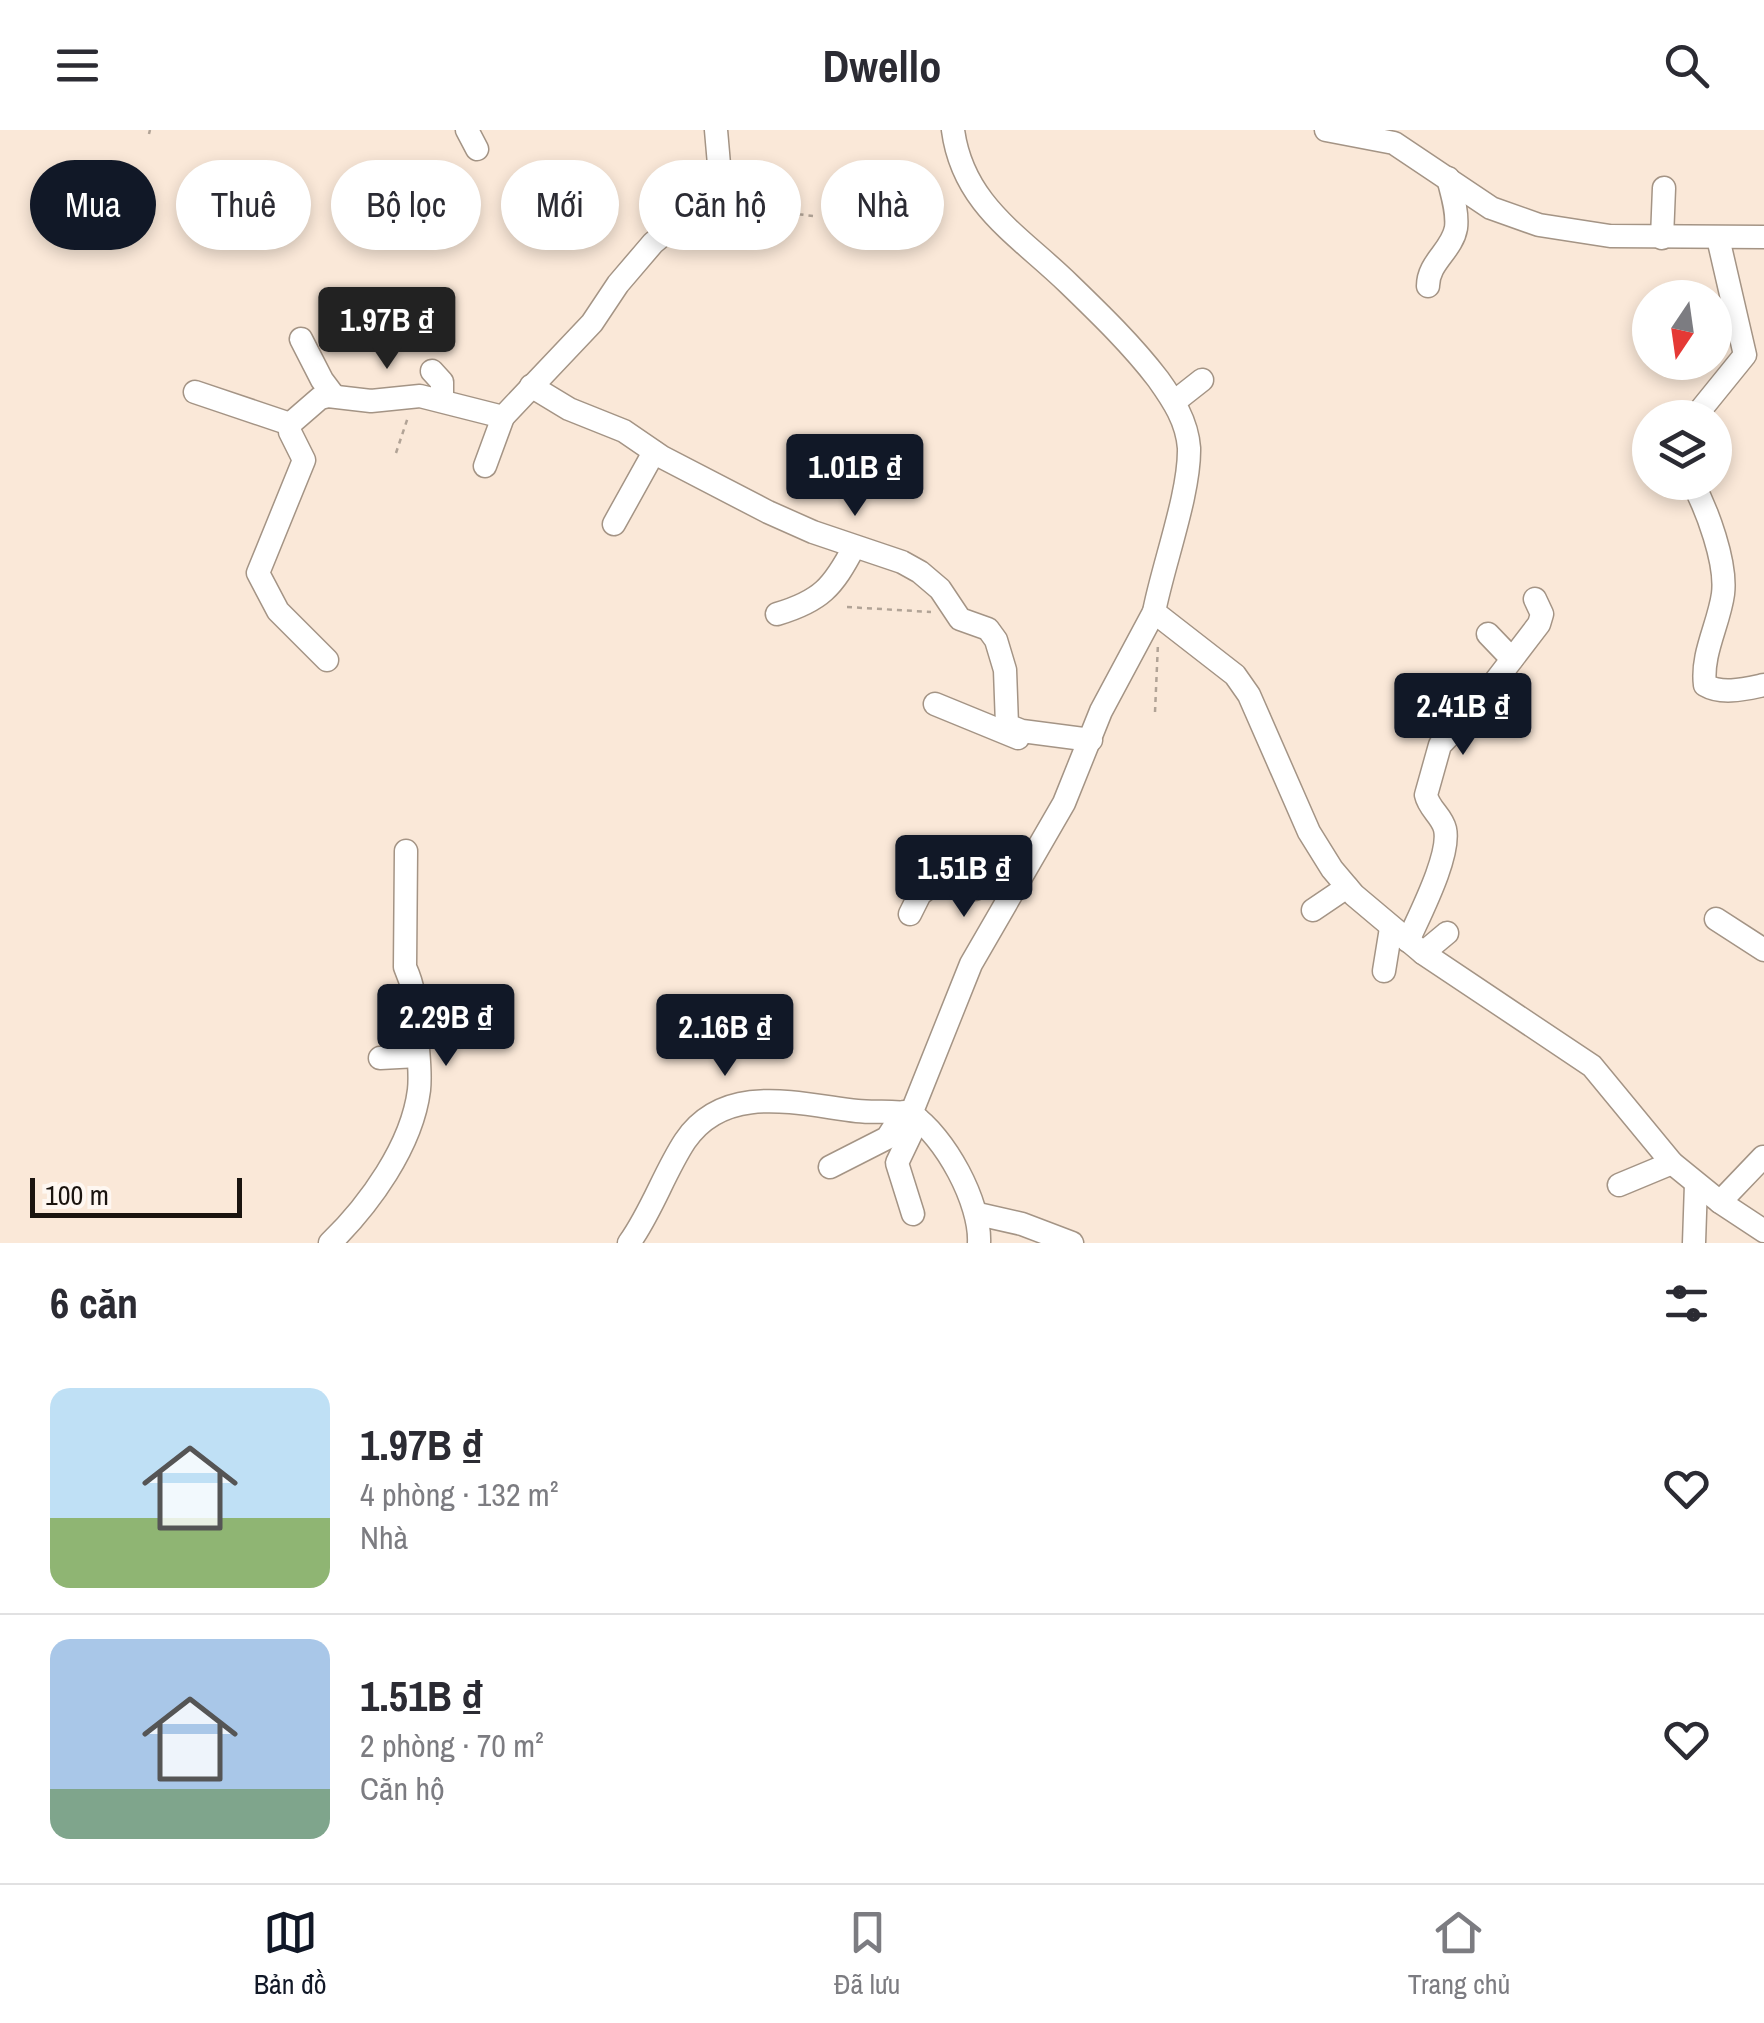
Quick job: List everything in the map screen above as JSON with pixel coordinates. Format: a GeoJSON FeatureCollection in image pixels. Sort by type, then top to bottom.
{"type":"FeatureCollection","features":[{"type":"Feature","properties":{"kind":"street"},"geometry":{"type":"LineString","coordinates":[[716,130],[719,160]]}},
{"type":"Feature","properties":{"kind":"street"},"geometry":{"type":"LineString","coordinates":[[913,1214],[897,1163],[912,1115],[971,964],[1015,875],[1064,803],[1101,711],[1157,614],[1187,473],[1189,445],[1174,402],[1144,362],[978,198],[967,180],[953,130]]}},
{"type":"Feature","properties":{"kind":"street"},"geometry":{"type":"LineString","coordinates":[[1326,130],[1399,136],[1491,208],[1539,225],[1582,234],[1764,237]]}},
{"type":"Feature","properties":{"kind":"street"},"geometry":{"type":"LineString","coordinates":[[1428,286],[1430,269],[1455,231],[1456,212],[1448,178]]}},
{"type":"Feature","properties":{"kind":"street"},"geometry":{"type":"LineString","coordinates":[[1662,238],[1664,188]]}},
{"type":"Feature","properties":{"kind":"street"},"geometry":{"type":"LineString","coordinates":[[1708,400],[1745,354],[1718,238]]}},
{"type":"Feature","properties":{"kind":"street"},"geometry":{"type":"LineString","coordinates":[[484,466],[503,417],[592,323],[618,284],[648,250]]}},
{"type":"Feature","properties":{"kind":"street"},"geometry":{"type":"LineString","coordinates":[[301,340],[334,396]]}},
{"type":"Feature","properties":{"kind":"street"},"geometry":{"type":"LineString","coordinates":[[432,372],[442,382],[442,400]]}},
{"type":"Feature","properties":{"kind":"street"},"geometry":{"type":"LineString","coordinates":[[1174,402],[1202,380]]}},
{"type":"Feature","properties":{"kind":"street"},"geometry":{"type":"LineString","coordinates":[[532,386],[570,409],[624,431],[654,452],[768,512],[856,541],[920,572],[940,589],[960,619],[988,628],[996,640],[1005,670],[1008,724],[1087,749]]}},
{"type":"Feature","properties":{"kind":"street"},"geometry":{"type":"LineString","coordinates":[[195,392],[290,424]]}},
{"type":"Feature","properties":{"kind":"street"},"geometry":{"type":"LineString","coordinates":[[327,660],[278,610],[258,573],[304,460],[290,424],[320,398],[334,396],[371,401],[414,396],[503,417]]}},
{"type":"Feature","properties":{"kind":"street"},"geometry":{"type":"LineString","coordinates":[[614,524],[654,452]]}},
{"type":"Feature","properties":{"kind":"street"},"geometry":{"type":"LineString","coordinates":[[1699,500],[1721,560],[1723,578],[1723,594],[1706,660],[1705,685],[1710,689],[1736,690],[1764,686]]}},
{"type":"Feature","properties":{"kind":"street"},"geometry":{"type":"LineString","coordinates":[[777,614],[819,597],[840,575],[856,541]]}},
{"type":"Feature","properties":{"kind":"street"},"geometry":{"type":"LineString","coordinates":[[1384,971],[1407,941],[1446,842],[1443,822],[1426,795],[1438,752],[1444,739],[1471,713],[1542,619],[1535,599]]}},
{"type":"Feature","properties":{"kind":"street"},"geometry":{"type":"LineString","coordinates":[[1157,614],[1235,674],[1262,722],[1309,832],[1347,886],[1407,941],[1592,1066],[1672,1163],[1720,1202],[1761,1224]]}},
{"type":"Feature","properties":{"kind":"street"},"geometry":{"type":"LineString","coordinates":[[1488,634],[1512,659]]}},
{"type":"Feature","properties":{"kind":"street"},"geometry":{"type":"LineString","coordinates":[[935,704],[1014,737],[1087,749]]}},
{"type":"Feature","properties":{"kind":"street"},"geometry":{"type":"LineString","coordinates":[[940,848],[1015,875]]}},
{"type":"Feature","properties":{"kind":"street"},"geometry":{"type":"LineString","coordinates":[[330,1243],[367,1200],[394,1158],[415,1109],[418,1056],[413,981],[405,967],[406,852]]}},
{"type":"Feature","properties":{"kind":"street"},"geometry":{"type":"LineString","coordinates":[[910,914],[920,894],[932,884],[975,889],[1015,875]]}},
{"type":"Feature","properties":{"kind":"street"},"geometry":{"type":"LineString","coordinates":[[1312,910],[1347,886]]}},
{"type":"Feature","properties":{"kind":"street"},"geometry":{"type":"LineString","coordinates":[[1716,919],[1764,950]]}},
{"type":"Feature","properties":{"kind":"street"},"geometry":{"type":"LineString","coordinates":[[1407,941],[1447,932]]}},
{"type":"Feature","properties":{"kind":"street"},"geometry":{"type":"LineString","coordinates":[[380,1058],[418,1056]]}},
{"type":"Feature","properties":{"kind":"street"},"geometry":{"type":"LineString","coordinates":[[629,1243],[685,1142],[716,1111],[750,1101],[912,1115],[952,1162],[978,1214],[979,1243]]}},
{"type":"Feature","properties":{"kind":"street"},"geometry":{"type":"LineString","coordinates":[[830,1167],[886,1138],[912,1115]]}},
{"type":"Feature","properties":{"kind":"street"},"geometry":{"type":"LineString","coordinates":[[1720,1202],[1764,1158]]}},
{"type":"Feature","properties":{"kind":"street"},"geometry":{"type":"LineString","coordinates":[[1618,1185],[1672,1163]]}},
{"type":"Feature","properties":{"kind":"street"},"geometry":{"type":"LineString","coordinates":[[1694,1243],[1696,1184]]}},
{"type":"Feature","properties":{"kind":"street"},"geometry":{"type":"LineString","coordinates":[[978,1214],[1022,1224],[1072,1243]]}},
{"type":"Feature","properties":{"kind":"path"},"geometry":{"type":"LineString","coordinates":[[801,215],[813,216]]}},
{"type":"Feature","properties":{"kind":"path"},"geometry":{"type":"LineString","coordinates":[[396,452],[414,396]]}},
{"type":"Feature","properties":{"kind":"path"},"geometry":{"type":"LineString","coordinates":[[847,607],[938,613]]}},
{"type":"Feature","properties":{"kind":"path"},"geometry":{"type":"LineString","coordinates":[[1155,712],[1157,614]]}}]}
